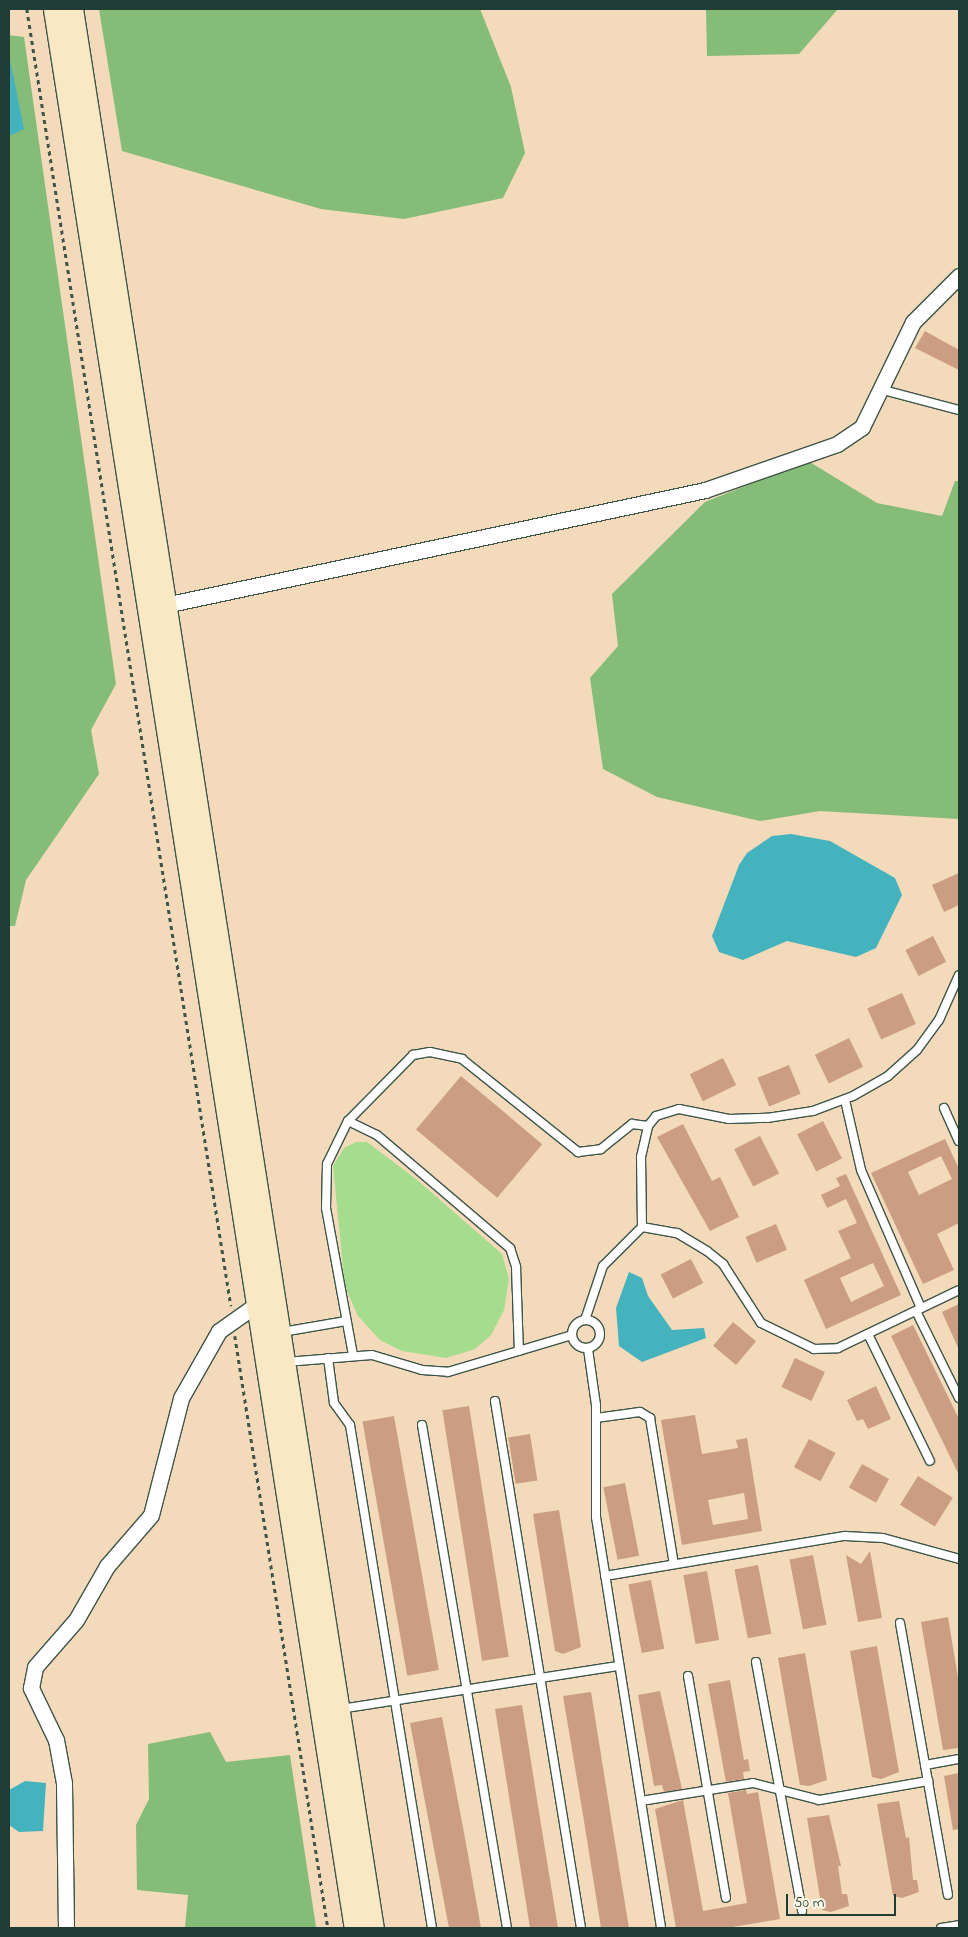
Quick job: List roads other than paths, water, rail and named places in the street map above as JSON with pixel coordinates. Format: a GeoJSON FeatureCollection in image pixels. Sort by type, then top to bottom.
{"type":"FeatureCollection","features":[{"type":"Feature","properties":{"kind":"main road"},"geometry":{"type":"LineString","coordinates":[[54,9],[355,1928]]}},
{"type":"Feature","properties":{"kind":"main road"},"geometry":{"type":"LineString","coordinates":[[72,9],[373,1928]]}},
{"type":"Feature","properties":{"kind":"street"},"geometry":{"type":"LineString","coordinates":[[165,605],[705,490],[837,444],[862,428],[879,389],[913,322],[959,276]]}},
{"type":"Feature","properties":{"kind":"street"},"geometry":{"type":"LineString","coordinates":[[66,1928],[64,1783],[56,1740],[30,1683],[37,1662],[76,1620],[107,1566],[154,1510],[181,1398],[213,1339],[233,1318],[257,1304]]}},
{"type":"Feature","properties":{"kind":"lane"},"geometry":{"type":"LineString","coordinates":[[879,389],[959,410]]}},
{"type":"Feature","properties":{"kind":"lane"},"geometry":{"type":"LineString","coordinates":[[588,1348],[577,1345],[572,1335],[575,1325],[585,1320],[603,1266],[642,1227],[638,1175],[648,1126],[661,1113],[679,1109],[729,1119],[767,1118],[813,1111],[845,1100],[888,1076],[917,1050],[939,1020],[959,975]]}},
{"type":"Feature","properties":{"kind":"lane"},"geometry":{"type":"LineString","coordinates":[[352,1355],[324,1186],[330,1154],[348,1121],[413,1054],[430,1052],[462,1058],[570,1150],[594,1152],[632,1124],[648,1126]]}},
{"type":"Feature","properties":{"kind":"lane"},"geometry":{"type":"LineString","coordinates":[[845,1100],[861,1170],[919,1309],[959,1398]]}},
{"type":"Feature","properties":{"kind":"lane"},"geometry":{"type":"LineString","coordinates":[[944,1108],[959,1140]]}},
{"type":"Feature","properties":{"kind":"lane"},"geometry":{"type":"LineString","coordinates":[[348,1121],[377,1135],[510,1248],[516,1267],[519,1352]]}},
{"type":"Feature","properties":{"kind":"lane"},"geometry":{"type":"LineString","coordinates":[[642,1227],[677,1233],[707,1251],[735,1280],[754,1317],[777,1334],[822,1350],[868,1334],[959,1290]]}},
{"type":"Feature","properties":{"kind":"lane"},"geometry":{"type":"LineString","coordinates":[[585,1320],[596,1324],[600,1335],[588,1348],[596,1418],[594,1496],[661,1928]]}},
{"type":"Feature","properties":{"kind":"lane"},"geometry":{"type":"LineString","coordinates":[[280,1333],[346,1321]]}},
{"type":"Feature","properties":{"kind":"lane"},"geometry":{"type":"LineString","coordinates":[[868,1334],[930,1461]]}},
{"type":"Feature","properties":{"kind":"lane"},"geometry":{"type":"LineString","coordinates":[[284,1362],[352,1355],[448,1372],[572,1335]]}},
{"type":"Feature","properties":{"kind":"lane"},"geometry":{"type":"LineString","coordinates":[[328,1358],[334,1403],[350,1425],[432,1928]]}},
{"type":"Feature","properties":{"kind":"lane"},"geometry":{"type":"LineString","coordinates":[[495,1401],[581,1928]]}},
{"type":"Feature","properties":{"kind":"lane"},"geometry":{"type":"LineString","coordinates":[[596,1418],[640,1412],[650,1418],[674,1564]]}},
{"type":"Feature","properties":{"kind":"lane"},"geometry":{"type":"LineString","coordinates":[[422,1425],[507,1928]]}},
{"type":"Feature","properties":{"kind":"lane"},"geometry":{"type":"LineString","coordinates":[[605,1576],[858,1535],[959,1559]]}},
{"type":"Feature","properties":{"kind":"lane"},"geometry":{"type":"LineString","coordinates":[[900,1624],[948,1895]]}},
{"type":"Feature","properties":{"kind":"lane"},"geometry":{"type":"LineString","coordinates":[[756,1662],[802,1911]]}},
{"type":"Feature","properties":{"kind":"lane"},"geometry":{"type":"LineString","coordinates":[[339,1709],[620,1666]]}},
{"type":"Feature","properties":{"kind":"lane"},"geometry":{"type":"LineString","coordinates":[[688,1676],[726,1898]]}},
{"type":"Feature","properties":{"kind":"lane"},"geometry":{"type":"LineString","coordinates":[[925,1765],[959,1759]]}},
{"type":"Feature","properties":{"kind":"lane"},"geometry":{"type":"LineString","coordinates":[[641,1801],[753,1783],[779,1788],[819,1800],[928,1781]]}},
{"type":"Feature","properties":{"kind":"lane"},"geometry":{"type":"LineString","coordinates":[[941,1928],[959,1925]]}},
{"type":"Feature","properties":{"kind":"water"},"geometry":{"type":"Polygon","coordinates":[[[9,55],[24,129],[9,136],[9,55]]]}},
{"type":"Feature","properties":{"kind":"water"},"geometry":{"type":"Polygon","coordinates":[[[791,834],[830,841],[895,878],[902,895],[876,948],[856,957],[787,941],[743,960],[719,952],[712,936],[739,865],[747,853],[772,836],[791,834]]]}},
{"type":"Feature","properties":{"kind":"water"},"geometry":{"type":"Polygon","coordinates":[[[629,1272],[642,1278],[648,1296],[672,1330],[704,1328],[706,1338],[642,1362],[619,1346],[616,1308],[629,1272]]]}},
{"type":"Feature","properties":{"kind":"water"},"geometry":{"type":"Polygon","coordinates":[[[25,1781],[46,1783],[43,1831],[19,1832],[9,1825],[9,1790],[25,1781]]]}}]}
